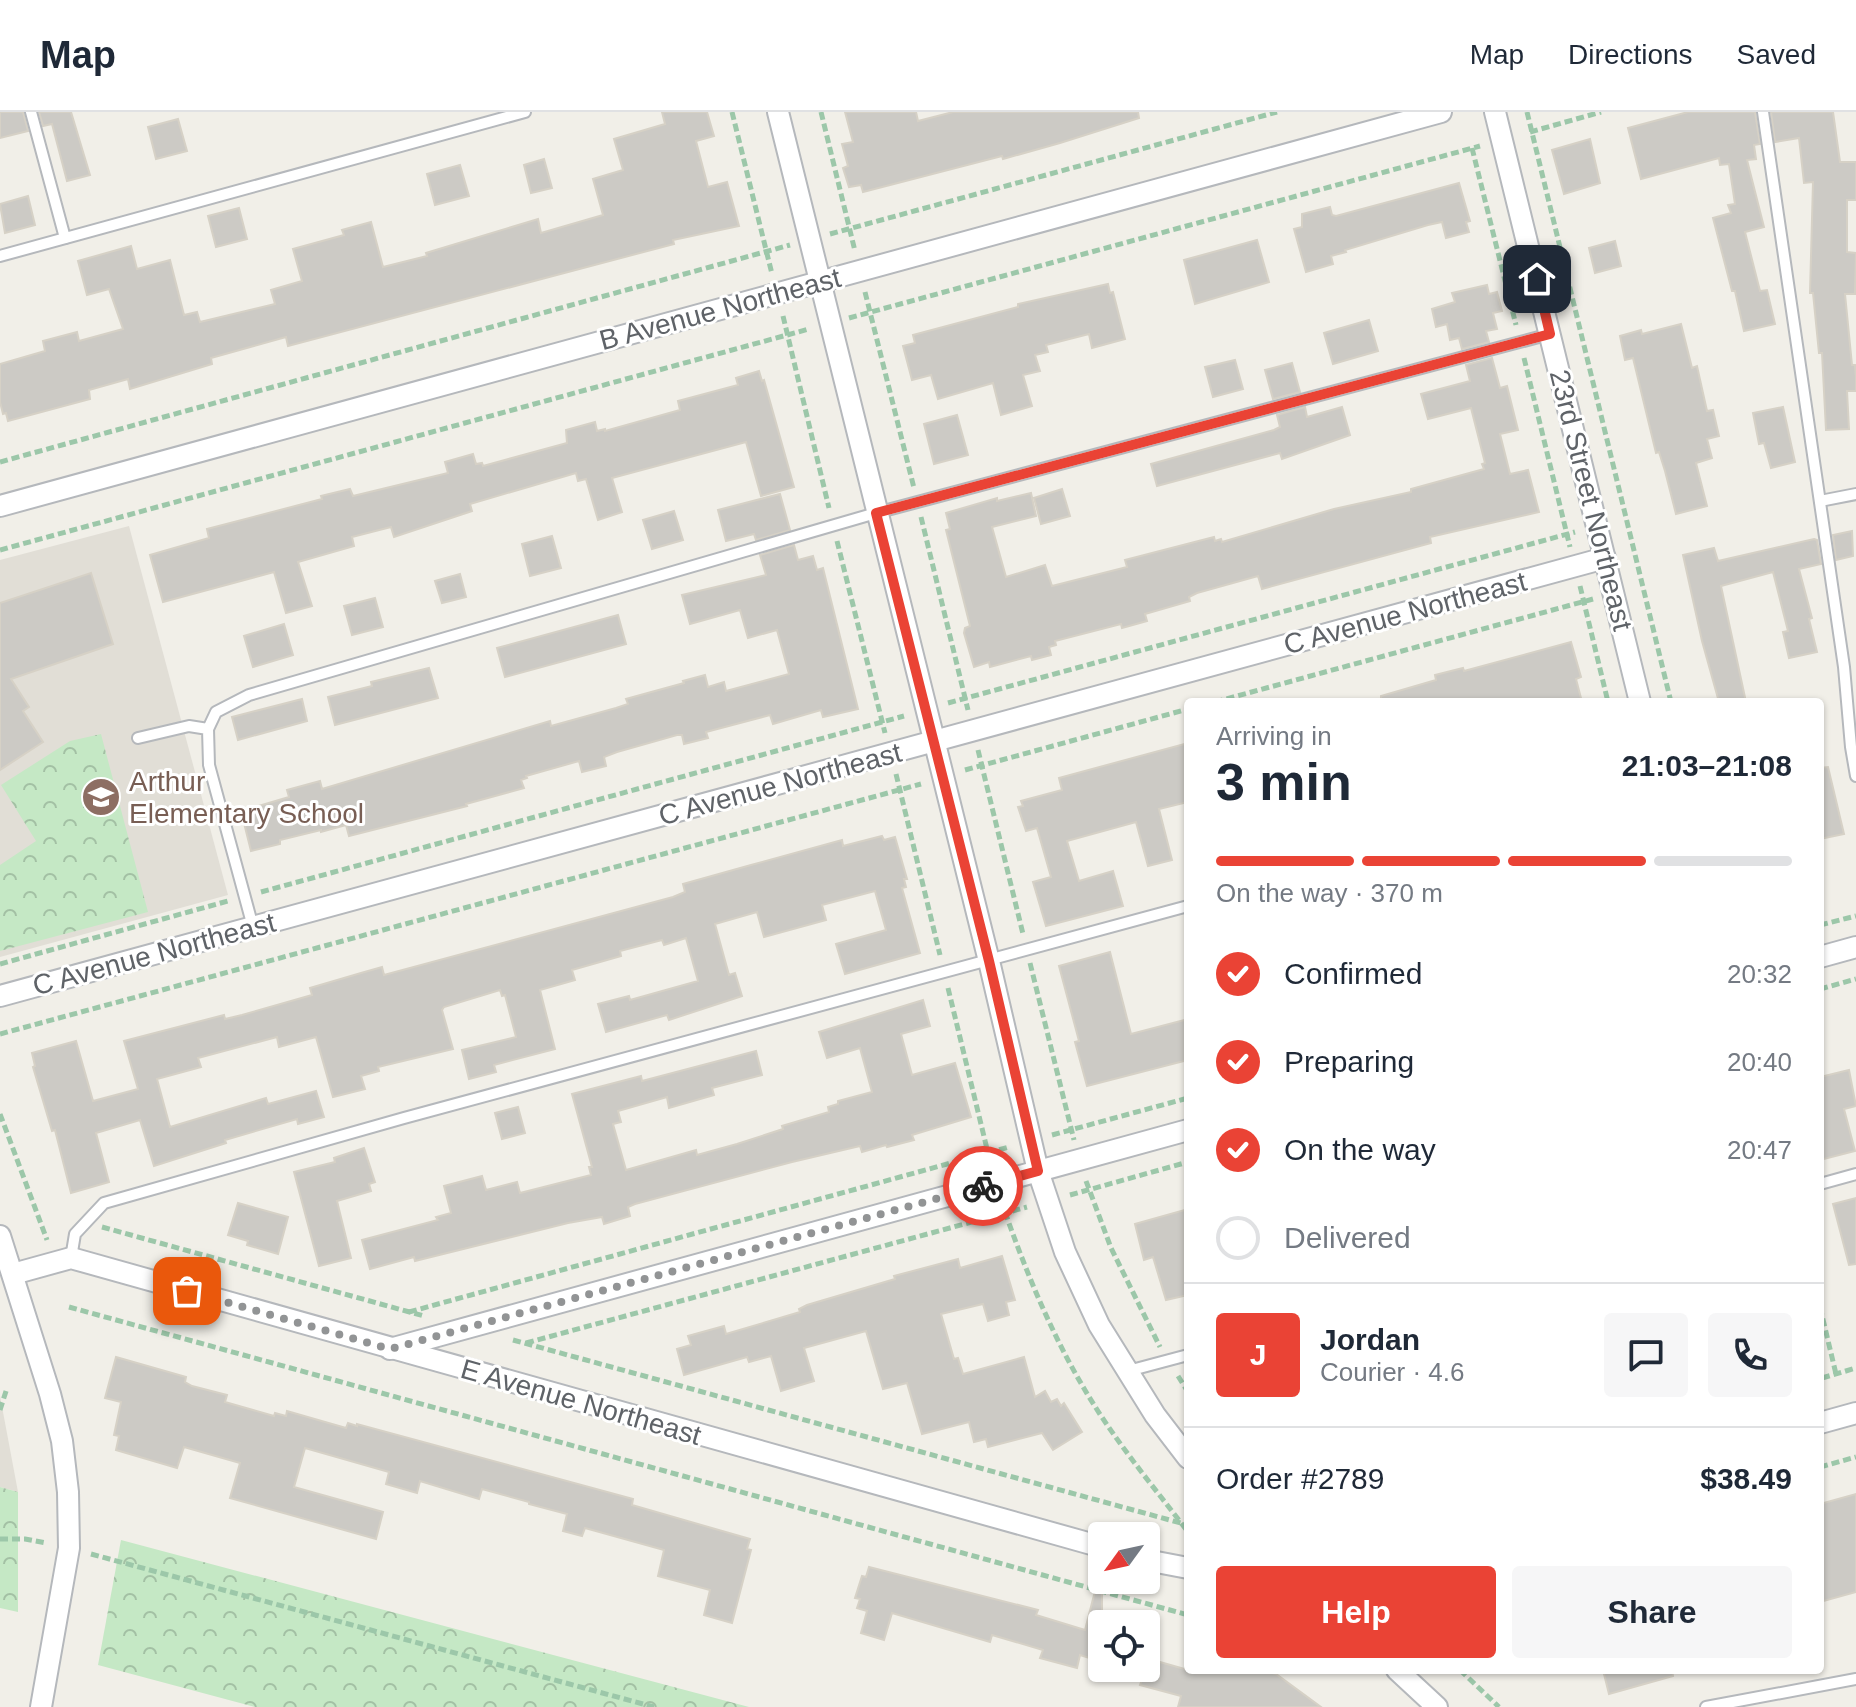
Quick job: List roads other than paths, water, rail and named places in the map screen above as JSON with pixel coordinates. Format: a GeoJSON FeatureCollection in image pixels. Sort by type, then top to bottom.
{"type":"FeatureCollection","features":[{"type":"Feature","properties":{"kind":"street"},"geometry":{"type":"LineString","coordinates":[[778,112],[989,961],[1038,1171],[1065,1252],[1099,1325],[1155,1415],[1184,1453]]}},
{"type":"Feature","properties":{"kind":"street","name":"B Avenue Northeast"},"geometry":{"type":"LineString","coordinates":[[0,506],[1441,112]]}},
{"type":"Feature","properties":{"kind":"street","name":"23rd Street Northeast"},"geometry":{"type":"LineString","coordinates":[[1495,112],[1639,698]]}},
{"type":"Feature","properties":{"kind":"street","name":"C Avenue Northeast"},"geometry":{"type":"LineString","coordinates":[[0,996],[1605,558]]}},
{"type":"Feature","properties":{"kind":"street"},"geometry":{"type":"LineString","coordinates":[[1824,956],[1856,947]]}},
{"type":"Feature","properties":{"kind":"street"},"geometry":{"type":"LineString","coordinates":[[390,1349],[1184,1131]]}},
{"type":"Feature","properties":{"kind":"street"},"geometry":{"type":"LineString","coordinates":[[0,1236],[53,1405],[62,1441],[68,1492],[69,1548],[41,1707]]}},
{"type":"Feature","properties":{"kind":"street"},"geometry":{"type":"LineString","coordinates":[[13,1274],[71,1258]]}},
{"type":"Feature","properties":{"kind":"street","name":"E Avenue Northeast"},"geometry":{"type":"LineString","coordinates":[[71,1258],[1088,1543]]}},
{"type":"Feature","properties":{"kind":"street"},"geometry":{"type":"LineString","coordinates":[[1824,1422],[1856,1413]]}},
{"type":"Feature","properties":{"kind":"street"},"geometry":{"type":"LineString","coordinates":[[1160,1563],[1184,1567]]}},
{"type":"Feature","properties":{"kind":"street"},"geometry":{"type":"LineString","coordinates":[[1401,1674],[1437,1707]]}},
{"type":"Feature","properties":{"kind":"lane"},"geometry":{"type":"LineString","coordinates":[[31,112],[65,238]]}},
{"type":"Feature","properties":{"kind":"lane"},"geometry":{"type":"LineString","coordinates":[[0,256],[525,112]]}},
{"type":"Feature","properties":{"kind":"lane"},"geometry":{"type":"LineString","coordinates":[[1763,112],[1844,667],[1856,776]]}},
{"type":"Feature","properties":{"kind":"lane"},"geometry":{"type":"LineString","coordinates":[[253,927],[209,765],[208,729],[216,712],[249,695],[876,513],[1550,334]]}},
{"type":"Feature","properties":{"kind":"lane"},"geometry":{"type":"LineString","coordinates":[[1820,501],[1856,494]]}},
{"type":"Feature","properties":{"kind":"lane"},"geometry":{"type":"LineString","coordinates":[[138,738],[189,726],[208,729]]}},
{"type":"Feature","properties":{"kind":"lane"},"geometry":{"type":"LineString","coordinates":[[71,1258],[75,1234],[104,1203],[404,1118],[1184,907]]}},
{"type":"Feature","properties":{"kind":"lane"},"geometry":{"type":"LineString","coordinates":[[1824,1183],[1856,1174]]}},
{"type":"Feature","properties":{"kind":"lane"},"geometry":{"type":"LineString","coordinates":[[1128,1371],[1184,1356]]}},
{"type":"Feature","properties":{"kind":"lane"},"geometry":{"type":"LineString","coordinates":[[1706,1707],[1856,1679]]}},
{"type":"Feature","properties":{"kind":"place","name":"Arthur Elementary School"},"geometry":{"type":"Point","coordinates":[101,797]}}]}
